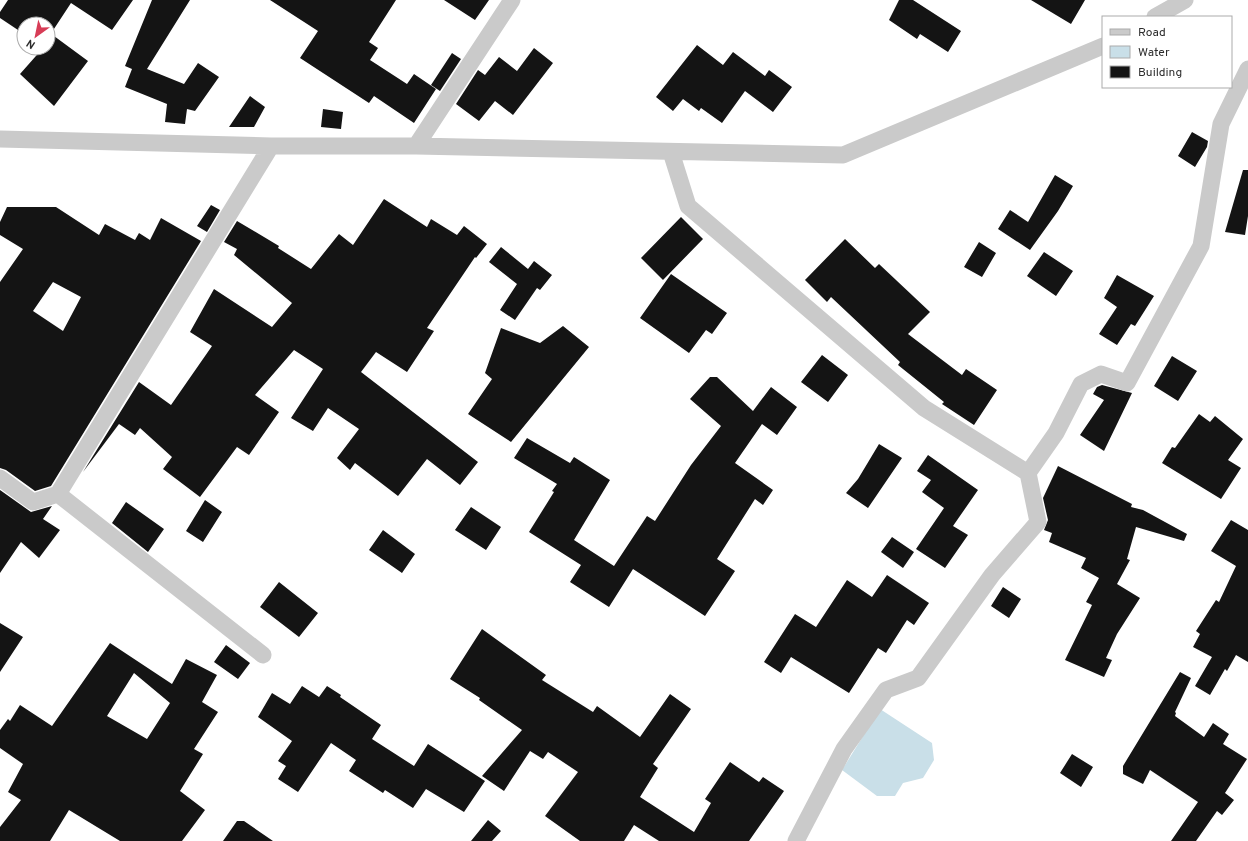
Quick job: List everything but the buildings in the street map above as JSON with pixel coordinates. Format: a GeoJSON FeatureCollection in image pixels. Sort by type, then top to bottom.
{"type":"FeatureCollection","features":[{"type":"Feature","properties":{"kind":"street"},"geometry":{"type":"LineString","coordinates":[[416,146],[512,0]]}},
{"type":"Feature","properties":{"kind":"street"},"geometry":{"type":"LineString","coordinates":[[1157,16],[1185,0]]}},
{"type":"Feature","properties":{"kind":"street"},"geometry":{"type":"LineString","coordinates":[[0,139],[271,146],[416,146],[843,155],[1102,46]]}},
{"type":"Feature","properties":{"kind":"street"},"geometry":{"type":"LineString","coordinates":[[1028,473],[1056,433],[1081,384],[1101,374],[1127,382],[1201,246],[1221,124],[1248,69]]}},
{"type":"Feature","properties":{"kind":"street"},"geometry":{"type":"LineString","coordinates":[[0,478],[33,502],[58,494],[271,146]]}},
{"type":"Feature","properties":{"kind":"street"},"geometry":{"type":"LineString","coordinates":[[670,152],[688,206],[924,408],[1028,473],[1038,522],[992,575],[918,678],[886,690],[844,749],[796,841]]}},
{"type":"Feature","properties":{"kind":"street"},"geometry":{"type":"LineString","coordinates":[[58,494],[263,655]]}},
{"type":"Feature","properties":{"kind":"water"},"geometry":{"type":"Polygon","coordinates":[[[880,709],[932,743],[934,760],[923,778],[903,783],[895,796],[877,796],[842,770],[880,709]]]}}]}
